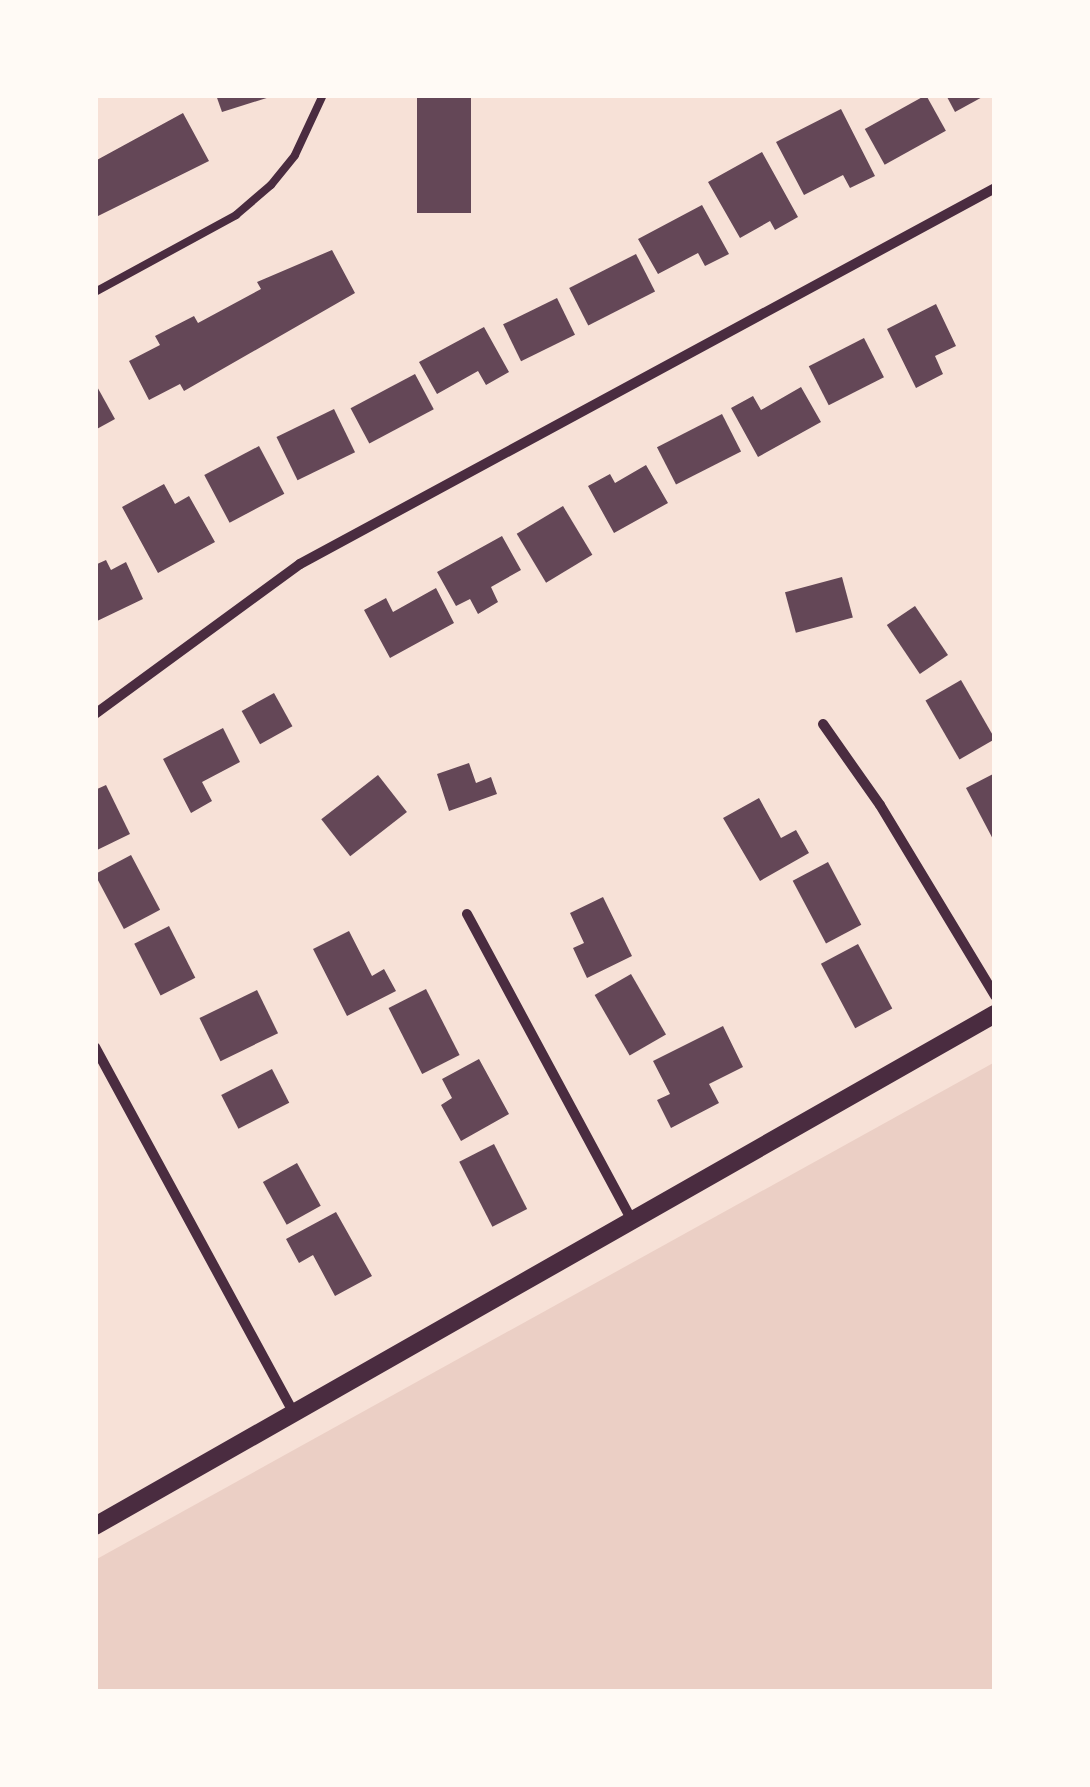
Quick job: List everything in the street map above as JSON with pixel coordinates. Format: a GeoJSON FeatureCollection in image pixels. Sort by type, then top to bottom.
{"type":"FeatureCollection","features":[{"type":"Feature","properties":{"kind":"street"},"geometry":{"type":"LineString","coordinates":[[95,714],[300,564],[995,188]]}},
{"type":"Feature","properties":{"kind":"street"},"geometry":{"type":"LineString","coordinates":[[823,724],[880,805],[995,996]]}},
{"type":"Feature","properties":{"kind":"street"},"geometry":{"type":"LineString","coordinates":[[466,914],[631,1218]]}},
{"type":"Feature","properties":{"kind":"street"},"geometry":{"type":"LineString","coordinates":[[95,1526],[995,1014]]}},
{"type":"Feature","properties":{"kind":"street"},"geometry":{"type":"LineString","coordinates":[[95,1046],[294,1415]]}},
{"type":"Feature","properties":{"kind":"lane"},"geometry":{"type":"LineString","coordinates":[[95,292],[236,215],[271,185],[295,155],[323,95]]}},
{"type":"Feature","properties":{"kind":"shaded area"},"geometry":{"type":"Polygon","coordinates":[[[995,1062],[995,1692],[95,1692],[95,1560],[995,1062]]]}},
{"type":"Feature","properties":{"kind":"building"},"geometry":{"type":"Polygon","coordinates":[[[216,95],[273,95],[273,96],[222,112],[216,95]]]}},
{"type":"Feature","properties":{"kind":"building"},"geometry":{"type":"Polygon","coordinates":[[[417,95],[471,95],[471,213],[417,213],[417,95]]]}},
{"type":"Feature","properties":{"kind":"building"},"geometry":{"type":"Polygon","coordinates":[[[926,95],[946,131],[885,165],[865,129],[926,95]]]}},
{"type":"Feature","properties":{"kind":"building"},"geometry":{"type":"Polygon","coordinates":[[[946,95],[986,95],[955,112],[946,95]]]}},
{"type":"Feature","properties":{"kind":"building"},"geometry":{"type":"Polygon","coordinates":[[[841,109],[875,176],[850,188],[843,175],[804,195],[776,142],[841,109]]]}},
{"type":"Feature","properties":{"kind":"building"},"geometry":{"type":"Polygon","coordinates":[[[183,113],[209,161],[96,217],[95,226],[95,161],[183,113]]]}},
{"type":"Feature","properties":{"kind":"building"},"geometry":{"type":"Polygon","coordinates":[[[762,152],[798,217],[775,230],[770,221],[740,238],[708,182],[762,152]]]}},
{"type":"Feature","properties":{"kind":"building"},"geometry":{"type":"Polygon","coordinates":[[[702,205],[729,254],[705,266],[698,253],[658,274],[638,239],[702,205]]]}},
{"type":"Feature","properties":{"kind":"building"},"geometry":{"type":"Polygon","coordinates":[[[332,250],[355,293],[184,391],[180,384],[149,400],[129,361],[160,345],[155,336],[194,316],[198,323],[261,289],[257,282],[332,250]]]}},
{"type":"Feature","properties":{"kind":"building"},"geometry":{"type":"Polygon","coordinates":[[[636,254],[655,291],[588,325],[569,288],[636,254]]]}},
{"type":"Feature","properties":{"kind":"building"},"geometry":{"type":"Polygon","coordinates":[[[557,298],[575,335],[521,361],[503,324],[557,298]]]}},
{"type":"Feature","properties":{"kind":"building"},"geometry":{"type":"Polygon","coordinates":[[[936,304],[956,346],[935,356],[943,374],[916,388],[887,329],[936,304]]]}},
{"type":"Feature","properties":{"kind":"building"},"geometry":{"type":"Polygon","coordinates":[[[484,327],[509,372],[486,385],[478,371],[437,394],[419,362],[484,327]]]}},
{"type":"Feature","properties":{"kind":"building"},"geometry":{"type":"Polygon","coordinates":[[[864,338],[884,377],[829,405],[809,366],[864,338]]]}},
{"type":"Feature","properties":{"kind":"building"},"geometry":{"type":"Polygon","coordinates":[[[415,374],[434,409],[369,444],[351,408],[415,374]]]}},
{"type":"Feature","properties":{"kind":"building"},"geometry":{"type":"Polygon","coordinates":[[[95,383],[115,419],[95,430],[95,383]]]}},
{"type":"Feature","properties":{"kind":"building"},"geometry":{"type":"Polygon","coordinates":[[[801,387],[821,422],[758,457],[731,408],[753,396],[761,410],[801,387]]]}},
{"type":"Feature","properties":{"kind":"building"},"geometry":{"type":"Polygon","coordinates":[[[334,409],[355,452],[298,480],[276,437],[334,409]]]}},
{"type":"Feature","properties":{"kind":"building"},"geometry":{"type":"Polygon","coordinates":[[[722,414],[741,451],[676,485],[657,447],[722,414]]]}},
{"type":"Feature","properties":{"kind":"building"},"geometry":{"type":"Polygon","coordinates":[[[259,446],[284,494],[230,523],[204,475],[259,446]]]}},
{"type":"Feature","properties":{"kind":"building"},"geometry":{"type":"Polygon","coordinates":[[[646,465],[668,503],[614,533],[588,486],[610,474],[615,483],[646,465]]]}},
{"type":"Feature","properties":{"kind":"building"},"geometry":{"type":"Polygon","coordinates":[[[164,484],[175,504],[189,496],[215,542],[158,573],[122,507],[164,484]]]}},
{"type":"Feature","properties":{"kind":"building"},"geometry":{"type":"Polygon","coordinates":[[[563,506],[592,555],[546,583],[517,534],[563,506]]]}},
{"type":"Feature","properties":{"kind":"building"},"geometry":{"type":"Polygon","coordinates":[[[502,536],[521,570],[491,587],[498,602],[478,614],[470,599],[456,606],[437,572],[502,536]]]}},
{"type":"Feature","properties":{"kind":"building"},"geometry":{"type":"Polygon","coordinates":[[[106,560],[111,570],[126,562],[143,599],[95,622],[95,565],[106,560]]]}},
{"type":"Feature","properties":{"kind":"building"},"geometry":{"type":"Polygon","coordinates":[[[842,577],[853,618],[796,633],[785,592],[842,577]]]}},
{"type":"Feature","properties":{"kind":"building"},"geometry":{"type":"Polygon","coordinates":[[[436,588],[454,623],[390,658],[364,610],[386,598],[393,612],[436,588]]]}},
{"type":"Feature","properties":{"kind":"building"},"geometry":{"type":"Polygon","coordinates":[[[915,606],[948,655],[920,674],[887,625],[915,606]]]}},
{"type":"Feature","properties":{"kind":"building"},"geometry":{"type":"Polygon","coordinates":[[[961,680],[995,739],[959,759],[925,700],[961,680]]]}},
{"type":"Feature","properties":{"kind":"building"},"geometry":{"type":"Polygon","coordinates":[[[274,693],[292,726],[260,744],[242,711],[274,693]]]}},
{"type":"Feature","properties":{"kind":"building"},"geometry":{"type":"Polygon","coordinates":[[[223,728],[240,762],[202,782],[212,801],[191,813],[163,759],[223,728]]]}},
{"type":"Feature","properties":{"kind":"building"},"geometry":{"type":"Polygon","coordinates":[[[469,763],[476,783],[491,777],[497,794],[449,811],[437,774],[469,763]]]}},
{"type":"Feature","properties":{"kind":"building"},"geometry":{"type":"Polygon","coordinates":[[[995,773],[995,843],[966,788],[995,773]]]}},
{"type":"Feature","properties":{"kind":"building"},"geometry":{"type":"Polygon","coordinates":[[[378,775],[407,812],[350,856],[321,819],[378,775]]]}},
{"type":"Feature","properties":{"kind":"building"},"geometry":{"type":"Polygon","coordinates":[[[106,785],[130,834],[95,851],[95,790],[106,785]]]}},
{"type":"Feature","properties":{"kind":"building"},"geometry":{"type":"Polygon","coordinates":[[[759,798],[781,838],[796,830],[809,853],[760,881],[723,818],[759,798]]]}},
{"type":"Feature","properties":{"kind":"building"},"geometry":{"type":"Polygon","coordinates":[[[131,855],[160,910],[124,929],[95,874],[131,855]]]}},
{"type":"Feature","properties":{"kind":"building"},"geometry":{"type":"Polygon","coordinates":[[[828,862],[861,925],[826,943],[793,881],[828,862]]]}},
{"type":"Feature","properties":{"kind":"building"},"geometry":{"type":"Polygon","coordinates":[[[603,897],[632,956],[587,978],[573,948],[584,943],[570,913],[603,897]]]}},
{"type":"Feature","properties":{"kind":"building"},"geometry":{"type":"Polygon","coordinates":[[[169,926],[195,978],[161,995],[134,944],[169,926]]]}},
{"type":"Feature","properties":{"kind":"building"},"geometry":{"type":"Polygon","coordinates":[[[349,931],[372,976],[384,969],[396,991],[347,1016],[313,949],[349,931]]]}},
{"type":"Feature","properties":{"kind":"building"},"geometry":{"type":"Polygon","coordinates":[[[858,944],[892,1008],[855,1028],[821,964],[858,944]]]}},
{"type":"Feature","properties":{"kind":"building"},"geometry":{"type":"Polygon","coordinates":[[[631,974],[666,1035],[630,1056],[595,995],[631,974]]]}},
{"type":"Feature","properties":{"kind":"building"},"geometry":{"type":"Polygon","coordinates":[[[426,989],[460,1055],[422,1074],[389,1008],[426,989]]]}},
{"type":"Feature","properties":{"kind":"building"},"geometry":{"type":"Polygon","coordinates":[[[257,990],[278,1033],[221,1061],[199,1018],[257,990]]]}},
{"type":"Feature","properties":{"kind":"building"},"geometry":{"type":"Polygon","coordinates":[[[723,1026],[743,1067],[709,1084],[719,1103],[671,1128],[657,1100],[670,1094],[653,1061],[723,1026]]]}},
{"type":"Feature","properties":{"kind":"building"},"geometry":{"type":"Polygon","coordinates":[[[479,1059],[509,1114],[461,1141],[441,1105],[452,1098],[442,1079],[479,1059]]]}},
{"type":"Feature","properties":{"kind":"building"},"geometry":{"type":"Polygon","coordinates":[[[272,1069],[289,1103],[238,1129],[221,1095],[272,1069]]]}},
{"type":"Feature","properties":{"kind":"building"},"geometry":{"type":"Polygon","coordinates":[[[494,1144],[527,1209],[492,1227],[459,1162],[494,1144]]]}},
{"type":"Feature","properties":{"kind":"building"},"geometry":{"type":"Polygon","coordinates":[[[297,1163],[321,1206],[287,1225],[263,1182],[297,1163]]]}},
{"type":"Feature","properties":{"kind":"building"},"geometry":{"type":"Polygon","coordinates":[[[336,1212],[372,1276],[335,1296],[313,1255],[299,1263],[286,1239],[336,1212]]]}}]}
